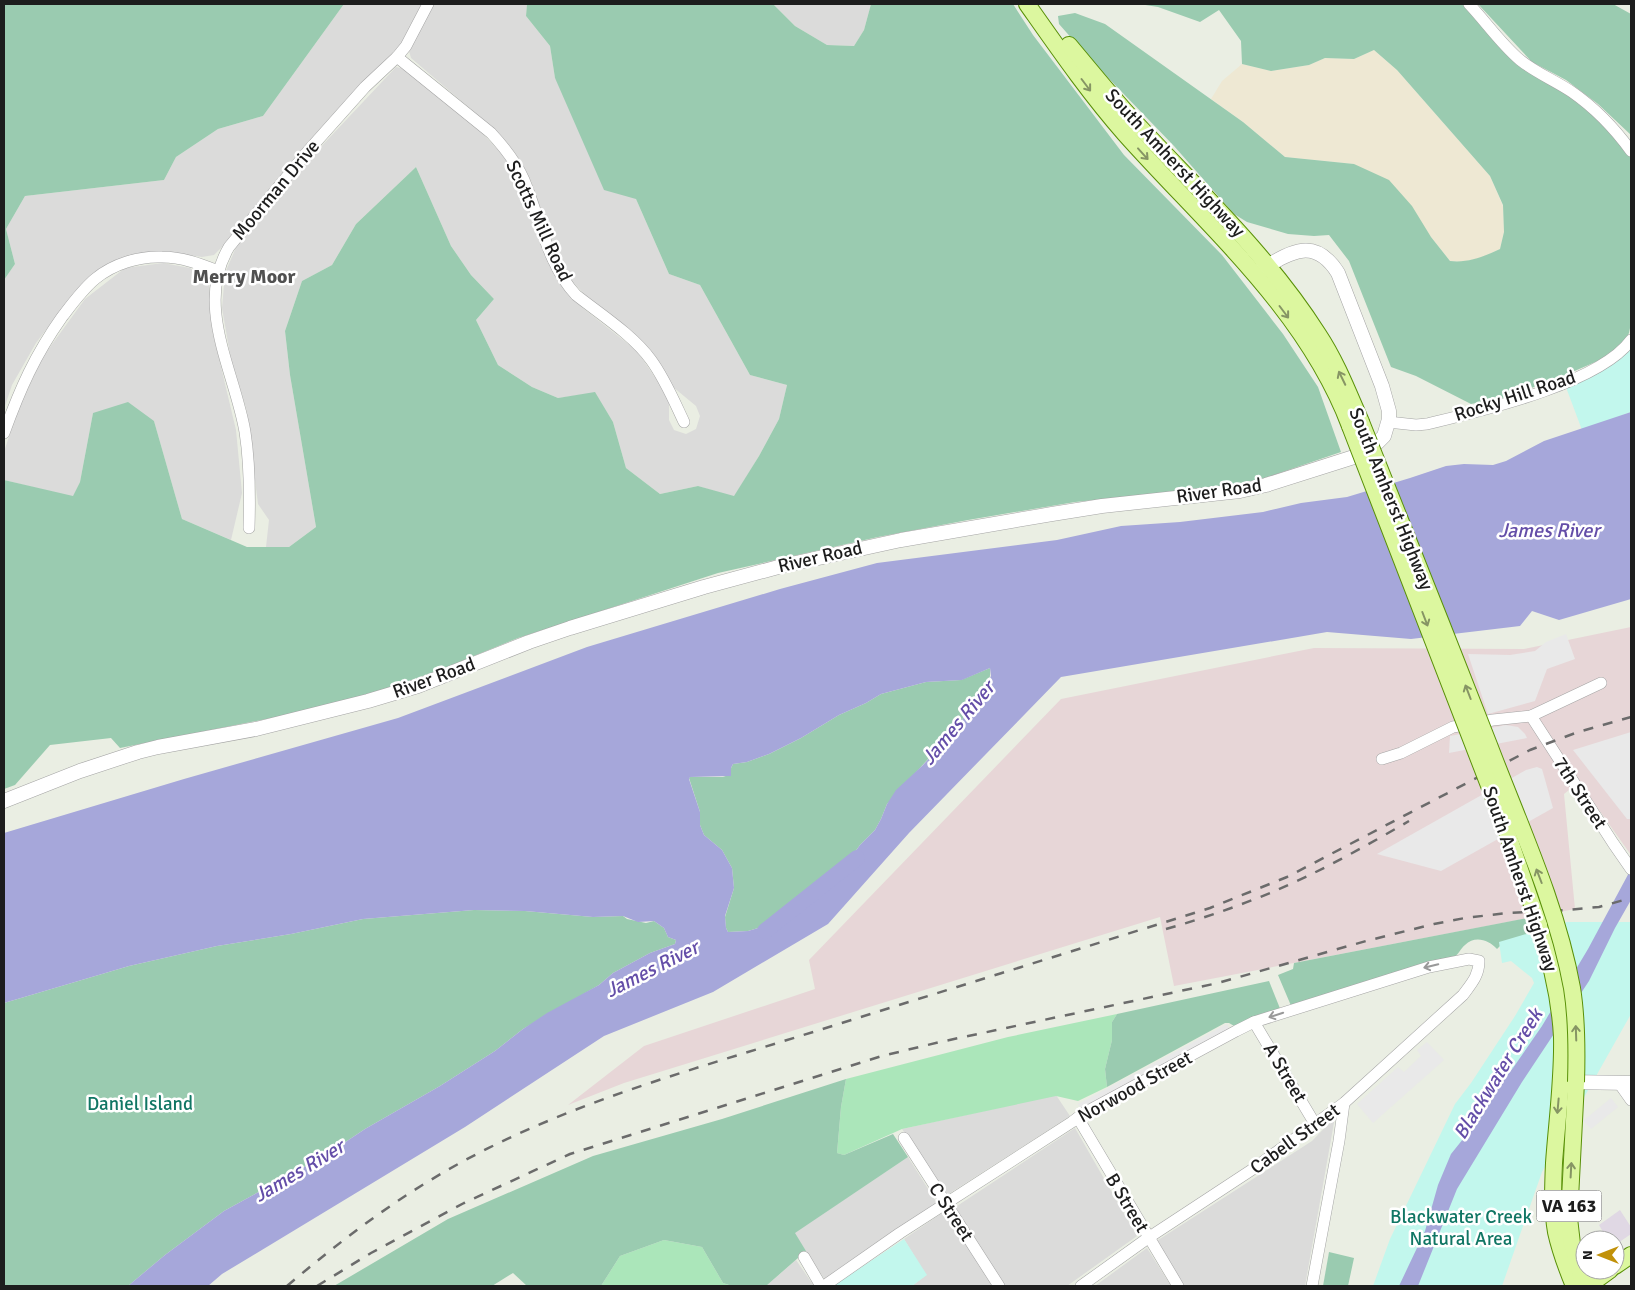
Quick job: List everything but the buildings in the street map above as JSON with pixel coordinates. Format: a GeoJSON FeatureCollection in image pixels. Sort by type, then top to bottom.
{"type":"FeatureCollection","features":[{"type":"Feature","properties":{"kind":"main road","name":"South Amherst Highway"},"geometry":{"type":"LineString","coordinates":[[1026,4],[1124,133],[1254,274],[1286,314],[1313,354],[1342,407],[1355,424]]}},
{"type":"Feature","properties":{"kind":"main road","name":"South Amherst Highway"},"geometry":{"type":"LineString","coordinates":[[1037,4],[1132,119],[1268,266],[1299,305],[1328,350],[1355,424],[1463,678],[1554,916],[1567,964],[1574,1008],[1577,1046],[1568,1082]]}},
{"type":"Feature","properties":{"kind":"main road","name":"VA 163"},"geometry":{"type":"LineString","coordinates":[[1568,1082],[1574,1123],[1569,1218],[1572,1244],[1586,1286]]}},
{"type":"Feature","properties":{"kind":"main road"},"geometry":{"type":"LineString","coordinates":[[1568,1082],[1556,1130],[1553,1197],[1556,1232],[1574,1286]]}},
{"type":"Feature","properties":{"kind":"street","name":"Moorman Drive"},"geometry":{"type":"LineString","coordinates":[[249,528],[248,455],[241,413],[219,334],[216,296],[218,271],[222,259],[229,247],[308,151],[365,87],[397,57],[414,33],[428,4]]}},
{"type":"Feature","properties":{"kind":"street"},"geometry":{"type":"LineString","coordinates":[[1469,4],[1520,60],[1573,93],[1593,108],[1631,151]]}},
{"type":"Feature","properties":{"kind":"street","name":"Scotts Mill Road"},"geometry":{"type":"LineString","coordinates":[[397,57],[491,133],[503,147],[523,178],[554,262],[567,285],[650,359],[684,422]]}},
{"type":"Feature","properties":{"kind":"street"},"geometry":{"type":"LineString","coordinates":[[1254,274],[1294,252],[1308,250],[1321,254],[1333,266],[1344,285],[1382,386],[1389,411],[1388,422]]}},
{"type":"Feature","properties":{"kind":"street"},"geometry":{"type":"LineString","coordinates":[[4,433],[31,365],[68,309],[95,279],[117,266],[149,257],[178,258],[218,271]]}},
{"type":"Feature","properties":{"kind":"street","name":"Rocky Hill Road"},"geometry":{"type":"LineString","coordinates":[[1388,422],[1416,425],[1427,424],[1521,399],[1581,375],[1615,357],[1631,340]]}},
{"type":"Feature","properties":{"kind":"street","name":"River Road"},"geometry":{"type":"LineString","coordinates":[[4,801],[80,771],[158,746],[256,729],[368,701],[418,686],[529,642],[570,628],[782,566],[900,540],[986,525],[1102,506],[1218,494],[1266,485],[1357,456],[1384,436],[1388,422]]}},
{"type":"Feature","properties":{"kind":"street"},"geometry":{"type":"LineString","coordinates":[[1382,759],[1400,753],[1453,727],[1531,716],[1602,682]]}},
{"type":"Feature","properties":{"kind":"street","name":"7th Street"},"geometry":{"type":"LineString","coordinates":[[1531,716],[1631,869]]}},
{"type":"Feature","properties":{"kind":"street","name":"Norwood Street"},"geometry":{"type":"LineString","coordinates":[[823,1286],[900,1233],[946,1205],[1084,1113],[1231,1033],[1254,1022],[1429,966],[1469,958],[1479,961]]}},
{"type":"Feature","properties":{"kind":"street","name":"Cabell Street"},"geometry":{"type":"LineString","coordinates":[[1081,1286],[1148,1238],[1253,1170],[1344,1103],[1463,995],[1475,979],[1479,970],[1479,961]]}},
{"type":"Feature","properties":{"kind":"street","name":"A Street"},"geometry":{"type":"LineString","coordinates":[[1254,1022],[1315,1124]]}},
{"type":"Feature","properties":{"kind":"street"},"geometry":{"type":"LineString","coordinates":[[1568,1082],[1625,1083],[1631,1100]]}},
{"type":"Feature","properties":{"kind":"street"},"geometry":{"type":"LineString","coordinates":[[1312,1286],[1339,1141],[1344,1103]]}},
{"type":"Feature","properties":{"kind":"street","name":"B Street"},"geometry":{"type":"LineString","coordinates":[[1078,1118],[1178,1286]]}},
{"type":"Feature","properties":{"kind":"street","name":"C Street"},"geometry":{"type":"LineString","coordinates":[[904,1138],[999,1286]]}},
{"type":"Feature","properties":{"kind":"street"},"geometry":{"type":"LineString","coordinates":[[804,1257],[823,1286]]}},
{"type":"Feature","properties":{"kind":"shaded area"},"geometry":{"type":"Polygon","coordinates":[[[344,4],[424,4],[407,38],[337,110],[230,239],[214,255],[202,257],[167,252],[109,265],[90,276],[70,298],[36,343],[12,385],[4,409],[4,280],[15,264],[6,229],[25,196],[164,180],[176,157],[218,129],[263,116],[344,4]]]}},
{"type":"Feature","properties":{"kind":"shaded area"},"geometry":{"type":"Polygon","coordinates":[[[433,4],[527,4],[526,16],[550,46],[555,78],[636,199],[669,274],[700,285],[750,375],[787,385],[779,419],[734,497],[698,486],[660,494],[626,468],[613,422],[595,393],[558,398],[532,387],[498,365],[476,320],[494,299],[471,275],[451,246],[416,167],[356,224],[332,265],[302,281],[285,331],[290,375],[316,527],[289,547],[266,547],[269,520],[258,504],[246,408],[231,360],[222,308],[225,273],[237,245],[298,171],[396,67],[405,69],[479,130],[503,155],[519,180],[544,253],[558,281],[584,309],[637,351],[669,398],[669,420],[674,430],[686,434],[696,429],[700,416],[696,406],[673,387],[569,278],[556,254],[531,181],[512,150],[487,123],[411,58],[409,51],[433,4]]]}},
{"type":"Feature","properties":{"kind":"shaded area"},"geometry":{"type":"Polygon","coordinates":[[[773,4],[871,4],[864,30],[854,46],[827,45],[795,26],[773,4]]]}},
{"type":"Feature","properties":{"kind":"shaded area"},"geometry":{"type":"Polygon","coordinates":[[[1374,50],[1397,70],[1490,176],[1503,206],[1504,232],[1500,249],[1481,258],[1461,262],[1450,261],[1431,237],[1354,164],[1285,157],[1243,122],[1211,99],[1222,81],[1242,64],[1271,71],[1309,65],[1325,58],[1354,59],[1374,50]]]}},
{"type":"Feature","properties":{"kind":"shaded area"},"geometry":{"type":"Polygon","coordinates":[[[163,263],[190,268],[209,282],[213,333],[236,430],[242,493],[231,540],[182,519],[154,421],[93,413],[80,482],[73,497],[4,480],[4,452],[16,415],[42,358],[85,299],[125,268],[163,263]]]}},
{"type":"Feature","properties":{"kind":"shaded area"},"geometry":{"type":"Polygon","coordinates":[[[1631,627],[1631,855],[1579,782],[1564,794],[1575,909],[1174,986],[1160,917],[624,1083],[568,1105],[644,1046],[815,989],[809,960],[1061,699],[1314,648],[1524,649],[1631,627]]]}},
{"type":"Feature","properties":{"kind":"shaded area"},"geometry":{"type":"Polygon","coordinates":[[[1566,634],[1575,659],[1547,669],[1535,701],[1488,714],[1468,654],[1510,655],[1535,651],[1546,642],[1566,634]]]}},
{"type":"Feature","properties":{"kind":"shaded area"},"geometry":{"type":"Polygon","coordinates":[[[1506,725],[1518,727],[1527,738],[1449,753],[1450,736],[1506,725]]]}},
{"type":"Feature","properties":{"kind":"shaded area"},"geometry":{"type":"Polygon","coordinates":[[[1631,732],[1631,819],[1627,819],[1573,750],[1631,732]]]}},
{"type":"Feature","properties":{"kind":"shaded area"},"geometry":{"type":"Polygon","coordinates":[[[1537,767],[1542,769],[1553,808],[1441,871],[1377,854],[1526,770],[1537,767]]]}},
{"type":"Feature","properties":{"kind":"shaded area"},"geometry":{"type":"Polygon","coordinates":[[[1227,1024],[1231,1033],[1084,1113],[1078,1104],[1227,1024]]]}},
{"type":"Feature","properties":{"kind":"shaded area"},"geometry":{"type":"Polygon","coordinates":[[[1427,1042],[1444,1060],[1373,1123],[1357,1104],[1398,1067],[1404,1072],[1421,1056],[1417,1050],[1427,1042]]]}},
{"type":"Feature","properties":{"kind":"shaded area"},"geometry":{"type":"Polygon","coordinates":[[[1056,1095],[1070,1116],[947,1195],[902,1129],[1056,1095]]]}},
{"type":"Feature","properties":{"kind":"shaded area"},"geometry":{"type":"Polygon","coordinates":[[[1611,1098],[1618,1107],[1591,1129],[1583,1121],[1611,1098]]]}},
{"type":"Feature","properties":{"kind":"shaded area"},"geometry":{"type":"Polygon","coordinates":[[[1335,1117],[1305,1286],[1184,1286],[1155,1242],[1312,1141],[1335,1117]]]}},
{"type":"Feature","properties":{"kind":"shaded area"},"geometry":{"type":"Polygon","coordinates":[[[1075,1128],[1137,1236],[1067,1286],[1005,1286],[954,1208],[1075,1128]]]}},
{"type":"Feature","properties":{"kind":"shaded area"},"geometry":{"type":"Polygon","coordinates":[[[908,1157],[937,1203],[825,1280],[794,1233],[908,1157]]]}},
{"type":"Feature","properties":{"kind":"shaded area"},"geometry":{"type":"Polygon","coordinates":[[[1620,1210],[1631,1227],[1631,1234],[1625,1238],[1625,1230],[1602,1230],[1599,1225],[1620,1210]]]}},
{"type":"Feature","properties":{"kind":"shaded area"},"geometry":{"type":"Polygon","coordinates":[[[945,1211],[993,1286],[912,1286],[926,1275],[904,1239],[945,1211]]]}},
{"type":"Feature","properties":{"kind":"shaded area"},"geometry":{"type":"Polygon","coordinates":[[[1147,1248],[1171,1286],[1095,1286],[1147,1248]]]}},
{"type":"Feature","properties":{"kind":"shaded area"},"geometry":{"type":"Polygon","coordinates":[[[796,1260],[814,1286],[766,1286],[796,1260]]]}},
{"type":"Feature","properties":{"kind":"green space"},"geometry":{"type":"Polygon","coordinates":[[[4,4],[344,4],[263,116],[218,129],[176,157],[164,180],[25,196],[6,229],[15,264],[4,280],[4,4]]]}},
{"type":"Feature","properties":{"kind":"green space"},"geometry":{"type":"Polygon","coordinates":[[[527,4],[773,4],[795,26],[827,45],[854,46],[864,30],[871,4],[1013,4],[1033,35],[1124,155],[1222,255],[1283,334],[1318,387],[1341,452],[1262,479],[1213,488],[1075,502],[968,520],[878,537],[718,573],[518,638],[442,669],[378,692],[317,709],[120,748],[111,738],[50,745],[15,785],[4,789],[4,480],[73,496],[80,482],[93,413],[128,402],[154,421],[182,519],[247,547],[289,547],[316,527],[290,375],[285,331],[302,281],[332,265],[356,224],[416,167],[451,246],[471,275],[494,299],[476,320],[498,365],[532,387],[558,398],[595,392],[613,422],[626,468],[660,494],[698,486],[734,496],[779,419],[787,385],[750,375],[700,285],[669,274],[636,199],[604,190],[555,78],[550,46],[526,16],[527,4]]]}},
{"type":"Feature","properties":{"kind":"green space"},"geometry":{"type":"Polygon","coordinates":[[[1139,4],[1463,4],[1517,63],[1590,111],[1619,141],[1631,158],[1631,323],[1629,333],[1623,344],[1600,360],[1563,376],[1507,397],[1471,404],[1416,376],[1391,367],[1349,261],[1329,235],[1288,234],[1247,222],[1234,214],[1174,146],[1088,57],[1059,24],[1058,16],[1075,13],[1105,24],[1243,122],[1285,157],[1354,164],[1389,180],[1412,206],[1431,237],[1450,261],[1475,259],[1500,249],[1504,232],[1503,205],[1490,176],[1397,70],[1374,50],[1354,59],[1325,58],[1309,65],[1271,71],[1242,64],[1241,41],[1219,10],[1200,22],[1158,7],[1139,4]]]}},
{"type":"Feature","properties":{"kind":"green space"},"geometry":{"type":"Polygon","coordinates":[[[1478,4],[1613,4],[1631,14],[1631,135],[1598,104],[1566,80],[1532,62],[1478,4]]]}},
{"type":"Feature","properties":{"kind":"green space"},"geometry":{"type":"Polygon","coordinates":[[[1631,335],[1631,412],[1582,430],[1564,382],[1623,349],[1631,335]]]}},
{"type":"Feature","properties":{"kind":"green space"},"geometry":{"type":"Polygon","coordinates":[[[990,668],[989,681],[971,701],[961,723],[887,804],[875,830],[860,845],[838,875],[830,882],[825,892],[807,905],[791,908],[784,917],[771,924],[748,931],[728,932],[725,917],[734,888],[732,868],[722,850],[704,835],[700,825],[700,812],[689,778],[723,777],[731,774],[733,764],[747,762],[769,754],[881,694],[926,682],[961,680],[990,668]]]}},
{"type":"Feature","properties":{"kind":"green space","name":"Daniel Island"},"geometry":{"type":"Polygon","coordinates":[[[474,910],[525,911],[593,917],[623,916],[627,919],[646,923],[654,921],[664,928],[668,937],[676,940],[675,944],[650,953],[613,973],[599,985],[523,1029],[495,1051],[440,1086],[365,1129],[326,1155],[224,1211],[165,1255],[128,1286],[4,1286],[4,1003],[129,966],[217,946],[291,934],[363,919],[474,910]]]}},
{"type":"Feature","properties":{"kind":"green space"},"geometry":{"type":"Polygon","coordinates":[[[1527,918],[1531,935],[1500,946],[1497,949],[1486,941],[1473,940],[1465,945],[1454,957],[1292,1008],[1278,975],[1293,969],[1294,963],[1527,918]]]}},
{"type":"Feature","properties":{"kind":"green space","name":"Blackwater Creek Natural Area"},"geometry":{"type":"Polygon","coordinates":[[[1567,922],[1631,922],[1631,1014],[1542,1172],[1502,1286],[1373,1286],[1390,1239],[1455,1104],[1515,1016],[1534,983],[1532,978],[1511,961],[1502,963],[1499,942],[1567,922]]]}},
{"type":"Feature","properties":{"kind":"green space"},"geometry":{"type":"Polygon","coordinates":[[[1269,981],[1281,1011],[1236,1027],[1225,1023],[1107,1087],[1105,1069],[1112,1040],[1112,1022],[1117,1014],[1269,981]]]}},
{"type":"Feature","properties":{"kind":"green space"},"geometry":{"type":"Polygon","coordinates":[[[1117,1014],[1112,1022],[1112,1040],[1105,1069],[1107,1087],[1078,1101],[1056,1096],[902,1129],[844,1155],[837,1153],[841,1107],[846,1079],[1008,1037],[1117,1014]]]}},
{"type":"Feature","properties":{"kind":"green space"},"geometry":{"type":"Polygon","coordinates":[[[846,1079],[841,1107],[837,1153],[844,1155],[893,1134],[908,1157],[795,1233],[806,1251],[766,1286],[732,1286],[723,1283],[702,1247],[664,1240],[620,1256],[601,1286],[527,1286],[513,1273],[492,1286],[334,1286],[448,1219],[593,1156],[722,1119],[846,1079]]]}},
{"type":"Feature","properties":{"kind":"green space"},"geometry":{"type":"Polygon","coordinates":[[[904,1239],[927,1275],[912,1286],[833,1286],[904,1239]]]}},
{"type":"Feature","properties":{"kind":"green space"},"geometry":{"type":"Polygon","coordinates":[[[664,1240],[702,1247],[723,1283],[732,1286],[601,1286],[620,1256],[664,1240]]]}},
{"type":"Feature","properties":{"kind":"green space"},"geometry":{"type":"Polygon","coordinates":[[[1329,1252],[1354,1258],[1348,1286],[1323,1286],[1329,1252]]]}},
{"type":"Feature","properties":{"kind":"water"},"geometry":{"type":"Polygon","coordinates":[[[1631,412],[1631,599],[1559,620],[1532,611],[1520,626],[1411,639],[1327,632],[1061,677],[909,833],[828,924],[713,992],[604,1036],[465,1127],[222,1274],[208,1286],[128,1286],[165,1255],[224,1211],[326,1155],[365,1129],[440,1086],[495,1051],[547,1013],[599,985],[613,973],[650,953],[675,944],[676,940],[668,937],[664,928],[654,921],[638,922],[623,916],[593,917],[525,911],[474,910],[363,919],[291,934],[217,946],[129,966],[4,1003],[4,833],[398,718],[587,647],[780,589],[877,563],[1057,540],[1121,526],[1180,522],[1263,512],[1301,503],[1347,497],[1446,466],[1464,464],[1493,465],[1506,461],[1544,441],[1631,412]],[[990,668],[962,680],[926,682],[881,694],[769,754],[747,762],[733,764],[731,776],[690,777],[689,779],[700,812],[700,825],[704,835],[722,850],[732,868],[734,888],[725,916],[728,932],[748,931],[771,924],[784,917],[791,908],[807,905],[825,892],[829,882],[838,875],[860,845],[875,830],[896,790],[923,765],[961,723],[973,698],[982,690],[991,676],[990,668]]]}},
{"type":"Feature","properties":{"kind":"water"},"geometry":{"type":"Polygon","coordinates":[[[1631,869],[1631,900],[1589,981],[1522,1082],[1457,1189],[1418,1286],[1399,1286],[1425,1231],[1438,1185],[1451,1154],[1463,1139],[1482,1105],[1513,1068],[1542,1026],[1588,949],[1631,869]]]}},
{"type":"Feature","properties":{"kind":"waterway","name":"James River"},"geometry":{"type":"LineString","coordinates":[[765,931],[857,858]]}},
{"type":"Feature","properties":{"kind":"railway"},"geometry":{"type":"LineString","coordinates":[[287,1286],[356,1231],[410,1193],[476,1155],[524,1131],[624,1092],[675,1075],[1210,908],[1287,877],[1530,750],[1578,732],[1631,717]]}},
{"type":"Feature","properties":{"kind":"railway"},"geometry":{"type":"LineString","coordinates":[[1166,929],[1231,908],[1287,885],[1341,859],[1409,821]]}},
{"type":"Feature","properties":{"kind":"railway"},"geometry":{"type":"LineString","coordinates":[[317,1286],[371,1253],[464,1203],[570,1154],[882,1056],[1218,983],[1366,941],[1434,924],[1507,913],[1599,907],[1631,898]]}},
{"type":"Feature","properties":{"kind":"district","name":"Merry Moor"},"geometry":{"type":"Point","coordinates":[244,276]}},
{"type":"Feature","properties":{"kind":"water label","name":"Blackwater Creek"},"geometry":{"type":"Point","coordinates":[1498,1074]}}]}
